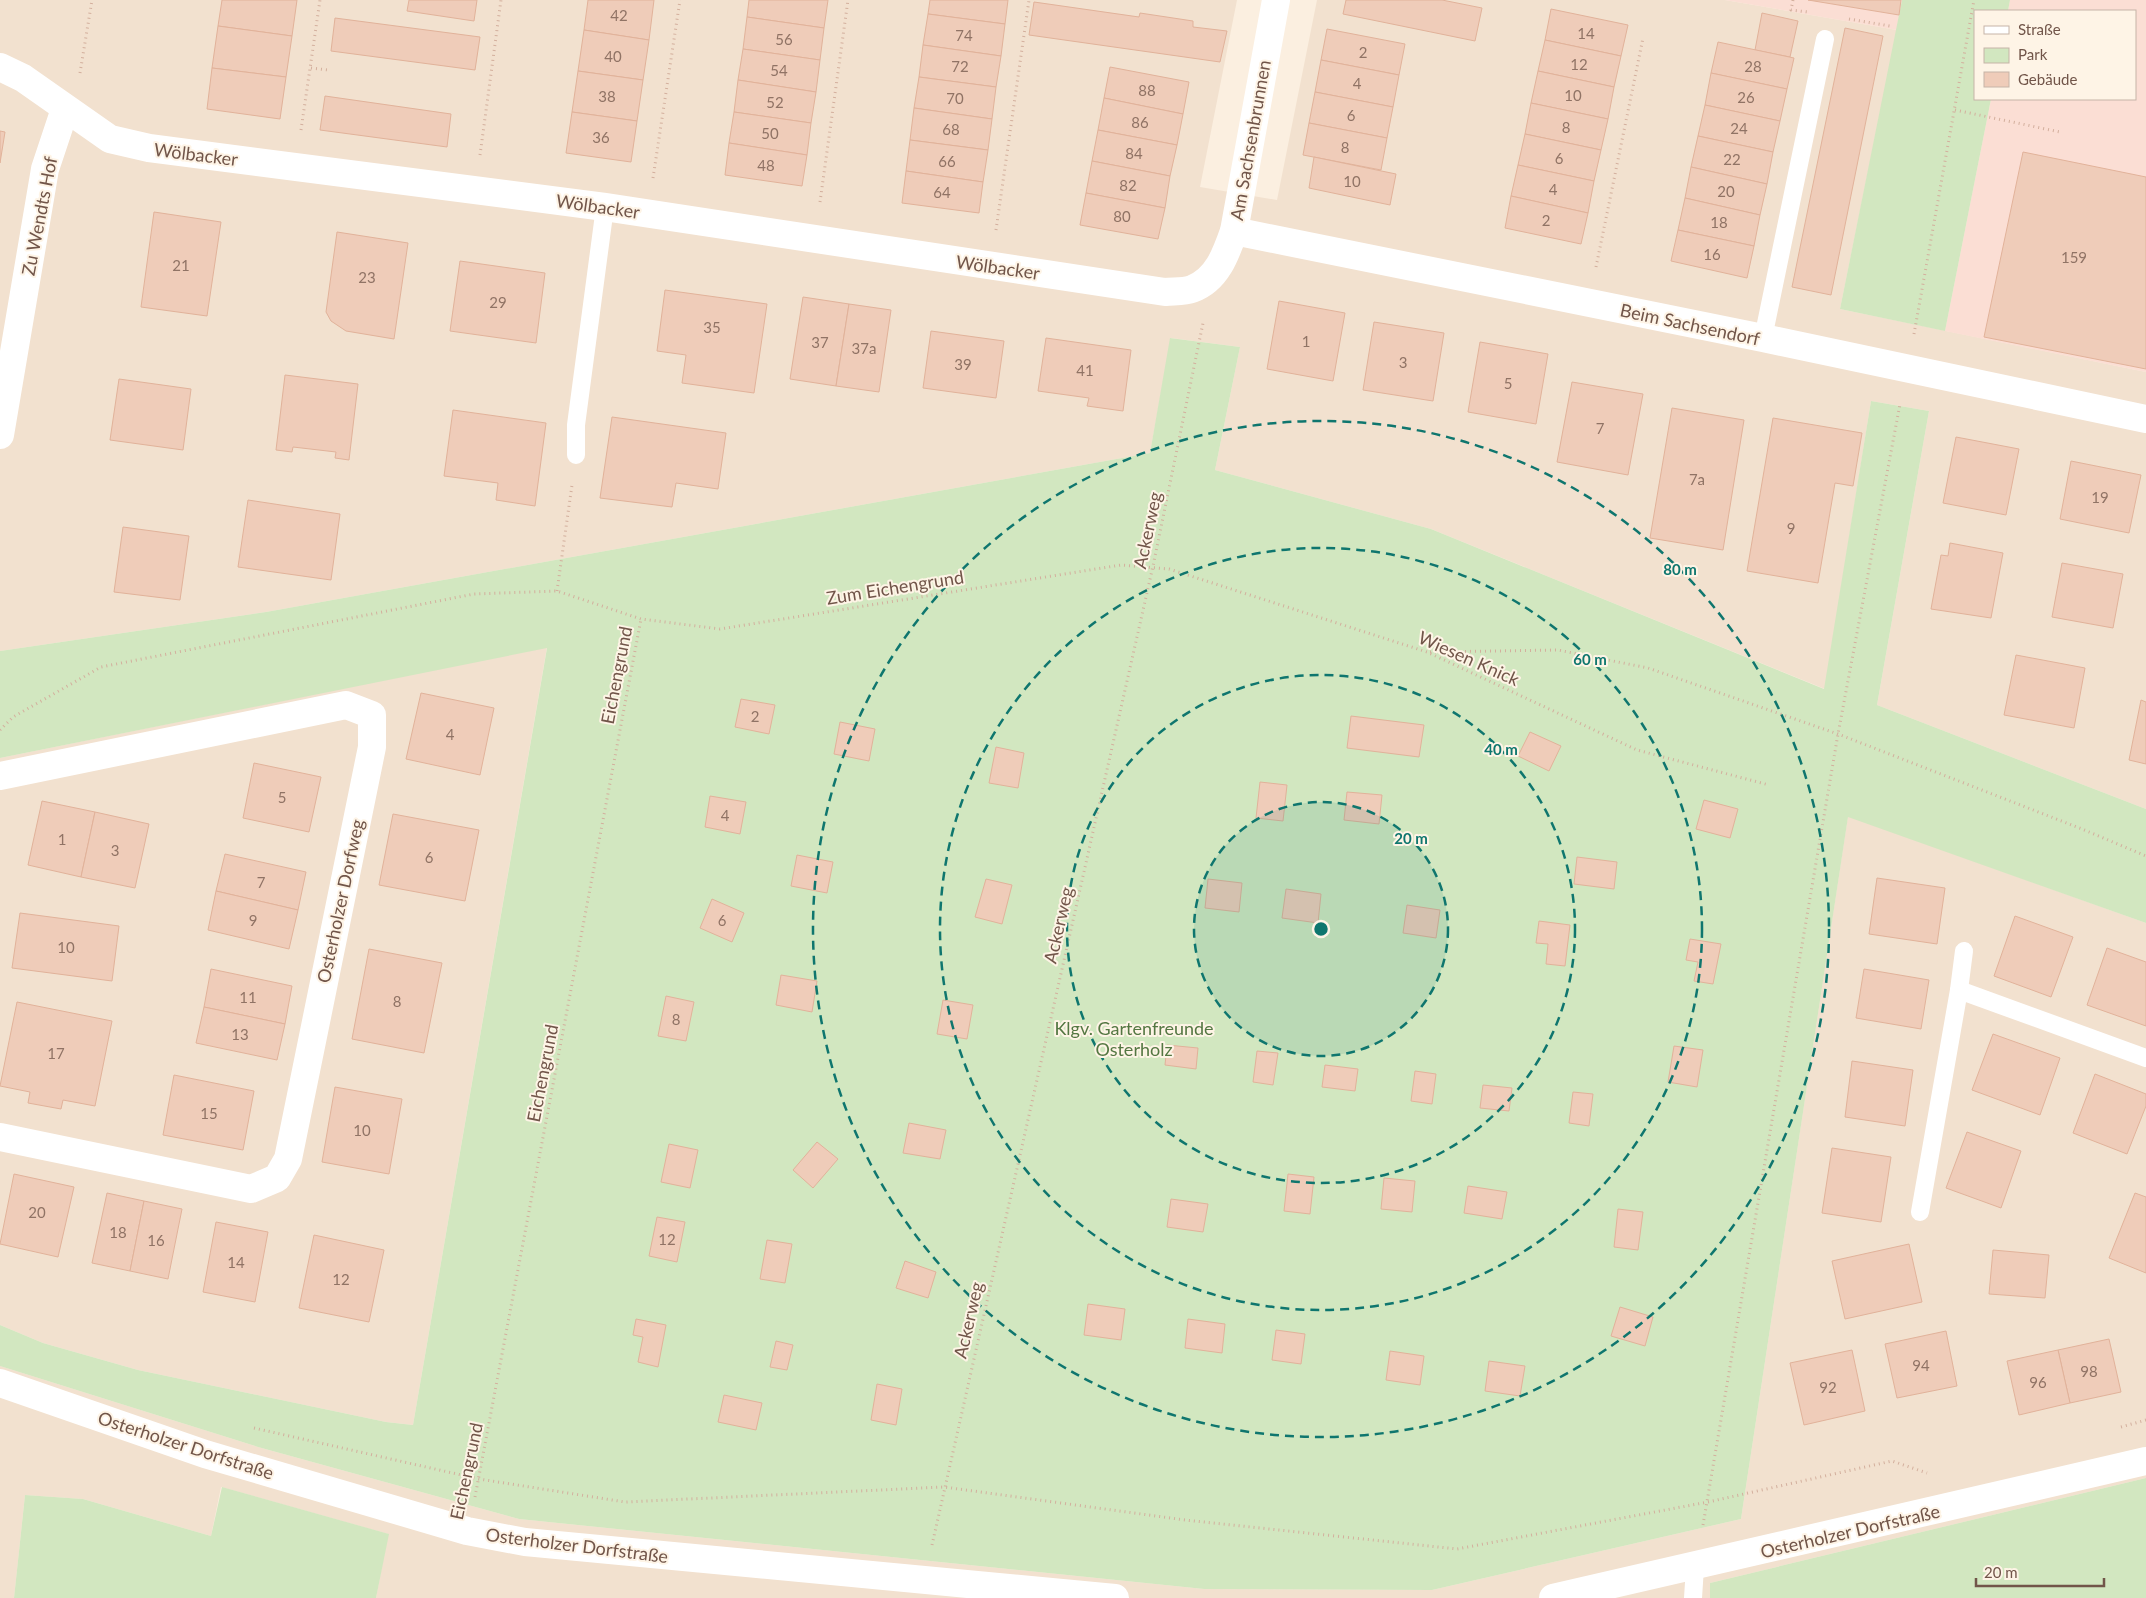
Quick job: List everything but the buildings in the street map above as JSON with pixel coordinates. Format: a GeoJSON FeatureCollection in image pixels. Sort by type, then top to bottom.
{"type":"FeatureCollection","features":[{"type":"Feature","properties":{"kind":"street","name":"Am Sachsenbrunnen"},"geometry":{"type":"LineString","coordinates":[[1212,276],[1225,257],[1234,231],[1276,0]]}},
{"type":"Feature","properties":{"kind":"street","name":"Wölbacker"},"geometry":{"type":"LineString","coordinates":[[0,67],[23,78],[110,139],[149,148],[475,188],[1165,292],[1192,289],[1212,276]]}},
{"type":"Feature","properties":{"kind":"street","name":"Zu Wendts Hof"},"geometry":{"type":"LineString","coordinates":[[0,435],[45,169],[65,108]]}},
{"type":"Feature","properties":{"kind":"street","name":"Beim Sachsendorf"},"geometry":{"type":"LineString","coordinates":[[1234,231],[1763,338],[2146,420]]}},
{"type":"Feature","properties":{"kind":"street","name":"Osterholzer Dorfweg"},"geometry":{"type":"LineString","coordinates":[[0,776],[346,706],[372,715],[372,747],[288,1159],[277,1178],[251,1189],[0,1137]]}},
{"type":"Feature","properties":{"kind":"street","name":"Osterholzer Dorfstraße"},"geometry":{"type":"LineString","coordinates":[[0,1383],[205,1454],[467,1532],[525,1542],[1115,1598]]}},
{"type":"Feature","properties":{"kind":"street","name":"Osterholzer Dorfstraße"},"geometry":{"type":"LineString","coordinates":[[1553,1598],[1695,1567],[2146,1461]]}},
{"type":"Feature","properties":{"kind":"lane"},"geometry":{"type":"LineString","coordinates":[[1763,338],[1824,38]]}},
{"type":"Feature","properties":{"kind":"lane"},"geometry":{"type":"LineString","coordinates":[[576,455],[576,425],[606,207]]}},
{"type":"Feature","properties":{"kind":"lane"},"geometry":{"type":"LineString","coordinates":[[1920,1212],[1959,990],[1964,951]]}},
{"type":"Feature","properties":{"kind":"lane"},"geometry":{"type":"LineString","coordinates":[[1959,990],[2146,1058]]}},
{"type":"Feature","properties":{"kind":"lane"},"geometry":{"type":"LineString","coordinates":[[1693,1598],[1695,1567]]}},
{"type":"Feature","properties":{"kind":"path"},"geometry":{"type":"LineString","coordinates":[[65,108],[80,73],[92,0]]}},
{"type":"Feature","properties":{"kind":"path"},"geometry":{"type":"LineString","coordinates":[[295,166],[320,0]]}},
{"type":"Feature","properties":{"kind":"path"},"geometry":{"type":"LineString","coordinates":[[475,188],[501,0]]}},
{"type":"Feature","properties":{"kind":"path"},"geometry":{"type":"LineString","coordinates":[[648,213],[680,0]]}},
{"type":"Feature","properties":{"kind":"path"},"geometry":{"type":"LineString","coordinates":[[814,240],[848,0]]}},
{"type":"Feature","properties":{"kind":"path"},"geometry":{"type":"LineString","coordinates":[[991,266],[1029,0]]}},
{"type":"Feature","properties":{"kind":"path"},"geometry":{"type":"LineString","coordinates":[[1695,1567],[1708,1502],[1838,734],[1908,370],[1974,0]]}},
{"type":"Feature","properties":{"kind":"path"},"geometry":{"type":"LineString","coordinates":[[1588,303],[1643,38]]}},
{"type":"Feature","properties":{"kind":"path"},"geometry":{"type":"LineString","coordinates":[[311,68],[328,70]]}},
{"type":"Feature","properties":{"kind":"path"},"geometry":{"type":"LineString","coordinates":[[1955,110],[2060,132]]}},
{"type":"Feature","properties":{"kind":"path","name":"Ackerweg"},"geometry":{"type":"LineString","coordinates":[[925,1579],[944,1487],[1153,566],[1212,276]]}},
{"type":"Feature","properties":{"kind":"path"},"geometry":{"type":"LineString","coordinates":[[0,730],[13,718],[101,667],[474,594],[557,591],[576,455]]}},
{"type":"Feature","properties":{"kind":"path","name":"Zum Eichengrund"},"geometry":{"type":"LineString","coordinates":[[557,591],[641,619],[720,629],[1122,565],[1153,566]]}},
{"type":"Feature","properties":{"kind":"path","name":"Wiesen Knick"},"geometry":{"type":"LineString","coordinates":[[1153,566],[1169,569],[1427,652],[1637,750],[1769,785]]}},
{"type":"Feature","properties":{"kind":"path","name":"Eichengrund"},"geometry":{"type":"LineString","coordinates":[[467,1532],[479,1479],[641,619]]}},
{"type":"Feature","properties":{"kind":"path"},"geometry":{"type":"LineString","coordinates":[[1427,652],[1558,650],[1648,668],[1838,734],[2082,828],[2146,856]]}},
{"type":"Feature","properties":{"kind":"path"},"geometry":{"type":"LineString","coordinates":[[2117,1428],[2146,1420]]}},
{"type":"Feature","properties":{"kind":"path"},"geometry":{"type":"LineString","coordinates":[[249,1427],[479,1479],[625,1502],[944,1487],[1185,1520],[1457,1549],[1708,1502],[1892,1462],[1936,1476]]}},
{"type":"Feature","properties":{"kind":"shaded area"},"geometry":{"type":"Polygon","coordinates":[[[0,0],[1237,0],[1200,187],[1277,200],[1317,0],[1725,0],[1897,30],[1840,309],[2146,372],[2146,809],[1877,705],[1929,411],[1871,401],[1825,689],[1431,529],[1215,470],[1240,347],[1171,338],[1150,453],[266,612],[0,651],[0,0]]]}},
{"type":"Feature","properties":{"kind":"shaded area"},"geometry":{"type":"Polygon","coordinates":[[[1725,0],[1902,0],[1897,30],[1725,0]]]}},
{"type":"Feature","properties":{"kind":"shaded area"},"geometry":{"type":"Polygon","coordinates":[[[2010,0],[2146,0],[2146,372],[1945,331],[1991,100],[2136,100],[2136,10],[2008,10],[2010,0]]]}},
{"type":"Feature","properties":{"kind":"shaded area"},"geometry":{"type":"Polygon","coordinates":[[[547,647],[413,1425],[386,1422],[138,1370],[43,1343],[0,1325],[0,758],[547,647]]]}},
{"type":"Feature","properties":{"kind":"shaded area"},"geometry":{"type":"Polygon","coordinates":[[[1848,816],[2146,923],[2146,1478],[1710,1583],[1710,1598],[376,1598],[388,1534],[221,1487],[211,1536],[83,1499],[25,1495],[14,1598],[0,1598],[0,1366],[258,1447],[519,1519],[1204,1589],[1432,1590],[1741,1519],[1848,816]]]}},
{"type":"Feature","properties":{"kind":"green space"},"geometry":{"type":"Polygon","coordinates":[[[1902,0],[2010,0],[2008,10],[1974,10],[1974,100],[1991,100],[1945,331],[1840,309],[1902,0]]]}},
{"type":"Feature","properties":{"kind":"green space","name":"Klgv. Gartenfreunde Osterholz"},"geometry":{"type":"Polygon","coordinates":[[[1170,338],[1240,347],[1215,470],[1431,529],[1824,689],[1871,401],[1929,411],[1877,705],[2146,809],[2146,923],[1848,817],[1741,1519],[1432,1590],[1204,1589],[519,1519],[258,1447],[0,1366],[0,1325],[43,1343],[138,1370],[386,1422],[413,1425],[547,648],[0,758],[0,651],[266,612],[1150,453],[1170,338]]]}},
{"type":"Feature","properties":{"kind":"green space"},"geometry":{"type":"Polygon","coordinates":[[[2146,1478],[2146,1598],[1710,1598],[1710,1583],[2146,1478]]]}},
{"type":"Feature","properties":{"kind":"green space"},"geometry":{"type":"Polygon","coordinates":[[[222,1487],[389,1534],[376,1598],[14,1598],[25,1495],[83,1499],[211,1536],[222,1487]]]}}]}
